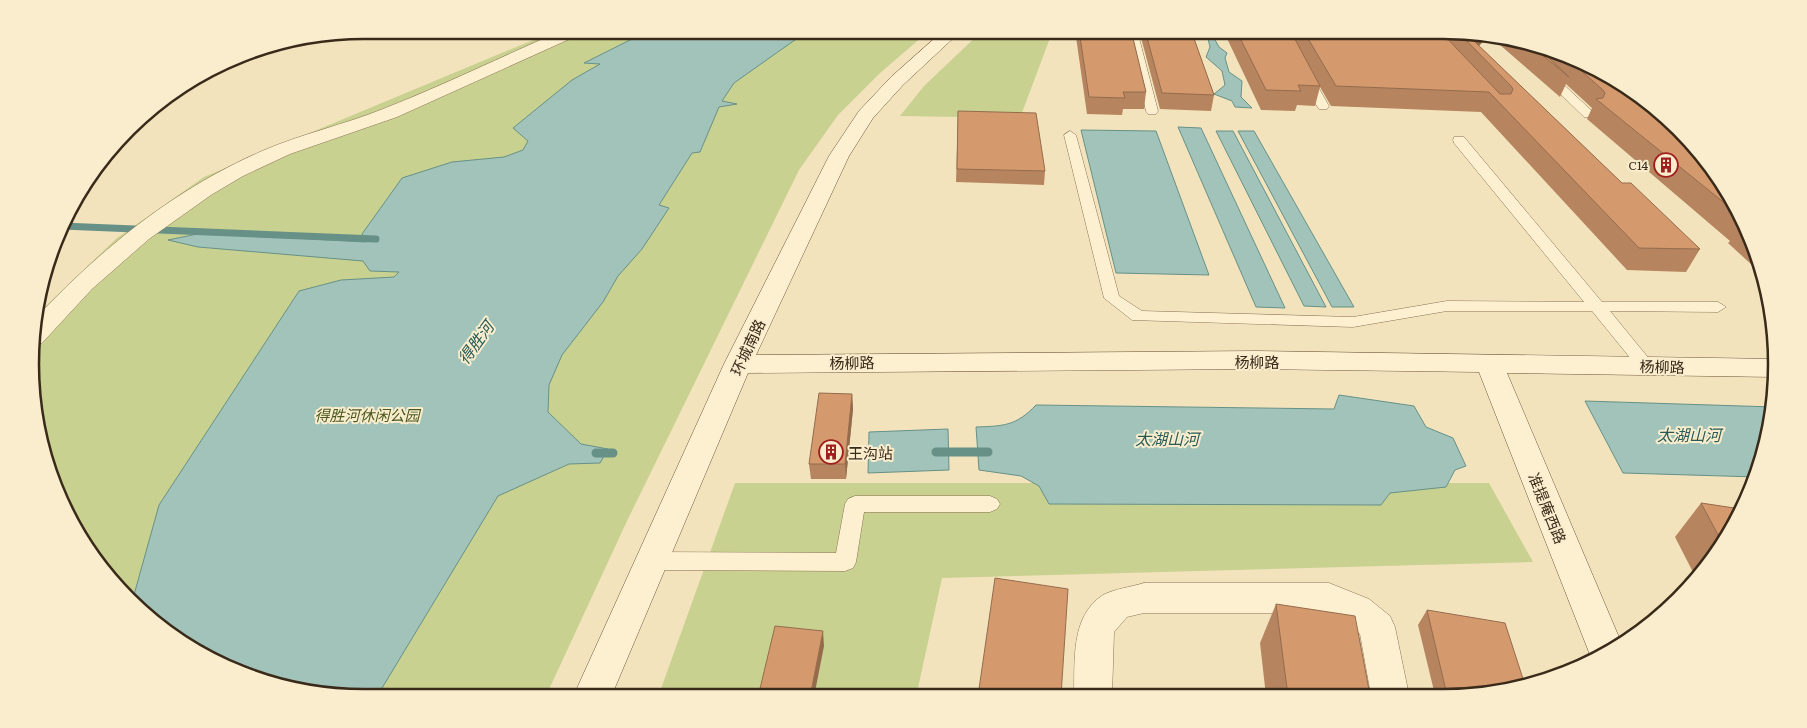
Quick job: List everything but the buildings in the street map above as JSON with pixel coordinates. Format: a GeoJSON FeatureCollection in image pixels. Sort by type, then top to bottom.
{"type":"FeatureCollection","features":[{"type":"Feature","properties":{"kind":"street"},"geometry":{"type":"LineString","coordinates":[[41,329],[56,311],[122,251],[164,216],[209,186],[271,154],[390,113],[557,39]]}},
{"type":"Feature","properties":{"kind":"street","name":"环城南路"},"geometry":{"type":"LineString","coordinates":[[595,689],[738,364],[839,156],[866,115],[897,81],[944,39]]}},
{"type":"Feature","properties":{"kind":"street","name":"杨柳路"},"geometry":{"type":"LineString","coordinates":[[738,364],[1256,360],[1768,368]]}},
{"type":"Feature","properties":{"kind":"street","name":"准提庵西路"},"geometry":{"type":"LineString","coordinates":[[1490,364],[1605,647]]}},
{"type":"Feature","properties":{"kind":"street"},"geometry":{"type":"LineString","coordinates":[[1093,689],[1096,627],[1115,606],[1144,598],[1329,598],[1356,609],[1377,627],[1389,689]]}},
{"type":"Feature","properties":{"kind":"lane"},"geometry":{"type":"LineString","coordinates":[[1134,39],[1152,111]]}},
{"type":"Feature","properties":{"kind":"lane"},"geometry":{"type":"LineString","coordinates":[[1300,64],[1323,106]]}},
{"type":"Feature","properties":{"kind":"lane"},"geometry":{"type":"LineString","coordinates":[[1538,68],[1588,114]]}},
{"type":"Feature","properties":{"kind":"lane"},"geometry":{"type":"LineString","coordinates":[[1070,135],[1112,298],[1138,316],[1353,322],[1448,306],[1718,307]]}},
{"type":"Feature","properties":{"kind":"lane"},"geometry":{"type":"LineString","coordinates":[[1459,140],[1646,366]]}},
{"type":"Feature","properties":{"kind":"lane"},"geometry":{"type":"LineString","coordinates":[[650,561],[845,562],[855,504],[990,504]]}},
{"type":"Feature","properties":{"kind":"green space","name":"得胜河休闲公园"},"geometry":{"type":"Polygon","coordinates":[[[535,39],[920,39],[879,74],[838,115],[799,170],[627,521],[549,689],[343,689],[301,683],[259,672],[201,646],[166,622],[119,578],[94,545],[72,508],[56,469],[45,427],[39,385],[39,343],[44,307],[117,238],[204,177],[535,39]]]}},
{"type":"Feature","properties":{"kind":"green space"},"geometry":{"type":"Polygon","coordinates":[[[974,39],[1050,39],[1020,118],[900,116],[924,86],[974,39]]]}},
{"type":"Feature","properties":{"kind":"green space"},"geometry":{"type":"Polygon","coordinates":[[[735,483],[1489,483],[1533,562],[942,578],[918,689],[661,689],[735,483]]]}},
{"type":"Feature","properties":{"kind":"water","name":"得胜河"},"geometry":{"type":"Polygon","coordinates":[[[632,39],[796,39],[734,83],[722,101],[737,104],[719,107],[700,152],[692,153],[659,205],[669,208],[642,249],[618,276],[603,302],[562,355],[549,385],[548,412],[581,444],[608,449],[600,463],[569,464],[498,496],[381,689],[343,689],[301,683],[259,672],[201,646],[166,622],[134,594],[159,505],[299,291],[341,280],[394,277],[399,272],[370,271],[363,261],[198,247],[168,240],[202,233],[366,242],[362,234],[402,178],[452,162],[504,157],[523,150],[528,141],[513,128],[572,80],[600,64],[584,63],[632,39]]]}},
{"type":"Feature","properties":{"kind":"water"},"geometry":{"type":"Polygon","coordinates":[[[1208,39],[1215,39],[1219,47],[1227,53],[1225,58],[1229,72],[1242,81],[1241,97],[1252,108],[1235,107],[1232,101],[1214,94],[1225,85],[1222,71],[1206,57],[1210,47],[1208,39]]]}},
{"type":"Feature","properties":{"kind":"water"},"geometry":{"type":"Polygon","coordinates":[[[1178,127],[1201,128],[1285,308],[1256,307],[1178,127]]]}},
{"type":"Feature","properties":{"kind":"water"},"geometry":{"type":"Polygon","coordinates":[[[1081,130],[1156,131],[1209,275],[1116,273],[1081,130]]]}},
{"type":"Feature","properties":{"kind":"water"},"geometry":{"type":"Polygon","coordinates":[[[1216,131],[1233,131],[1326,307],[1304,306],[1216,131]]]}},
{"type":"Feature","properties":{"kind":"water"},"geometry":{"type":"Polygon","coordinates":[[[1238,131],[1254,131],[1354,307],[1332,307],[1238,131]]]}},
{"type":"Feature","properties":{"kind":"water"},"geometry":{"type":"Polygon","coordinates":[[[1339,395],[1414,406],[1426,427],[1453,438],[1466,466],[1455,470],[1446,487],[1390,493],[1381,505],[1049,504],[1039,486],[1021,476],[979,470],[976,427],[1009,424],[1022,417],[1036,405],[1334,409],[1339,395]]]}},
{"type":"Feature","properties":{"kind":"water"},"geometry":{"type":"Polygon","coordinates":[[[1585,401],[1765,407],[1757,448],[1748,477],[1623,473],[1585,401]]]}},
{"type":"Feature","properties":{"kind":"water"},"geometry":{"type":"Polygon","coordinates":[[[948,429],[949,470],[868,473],[869,432],[948,429]]]}},
{"type":"Feature","properties":{"kind":"waterway"},"geometry":{"type":"LineString","coordinates":[[69,226],[376,239]]}},
{"type":"Feature","properties":{"kind":"waterway","name":"太湖山河"},"geometry":{"type":"LineString","coordinates":[[936,452],[988,452]]}},
{"type":"Feature","properties":{"kind":"waterway"},"geometry":{"type":"LineString","coordinates":[[596,453],[613,453]]}},
{"type":"Feature","properties":{"kind":"place","name":"C14"},"geometry":{"type":"Point","coordinates":[1666,165]}},
{"type":"Feature","properties":{"kind":"place","name":"王沟站"},"geometry":{"type":"Point","coordinates":[831,452]}}]}
